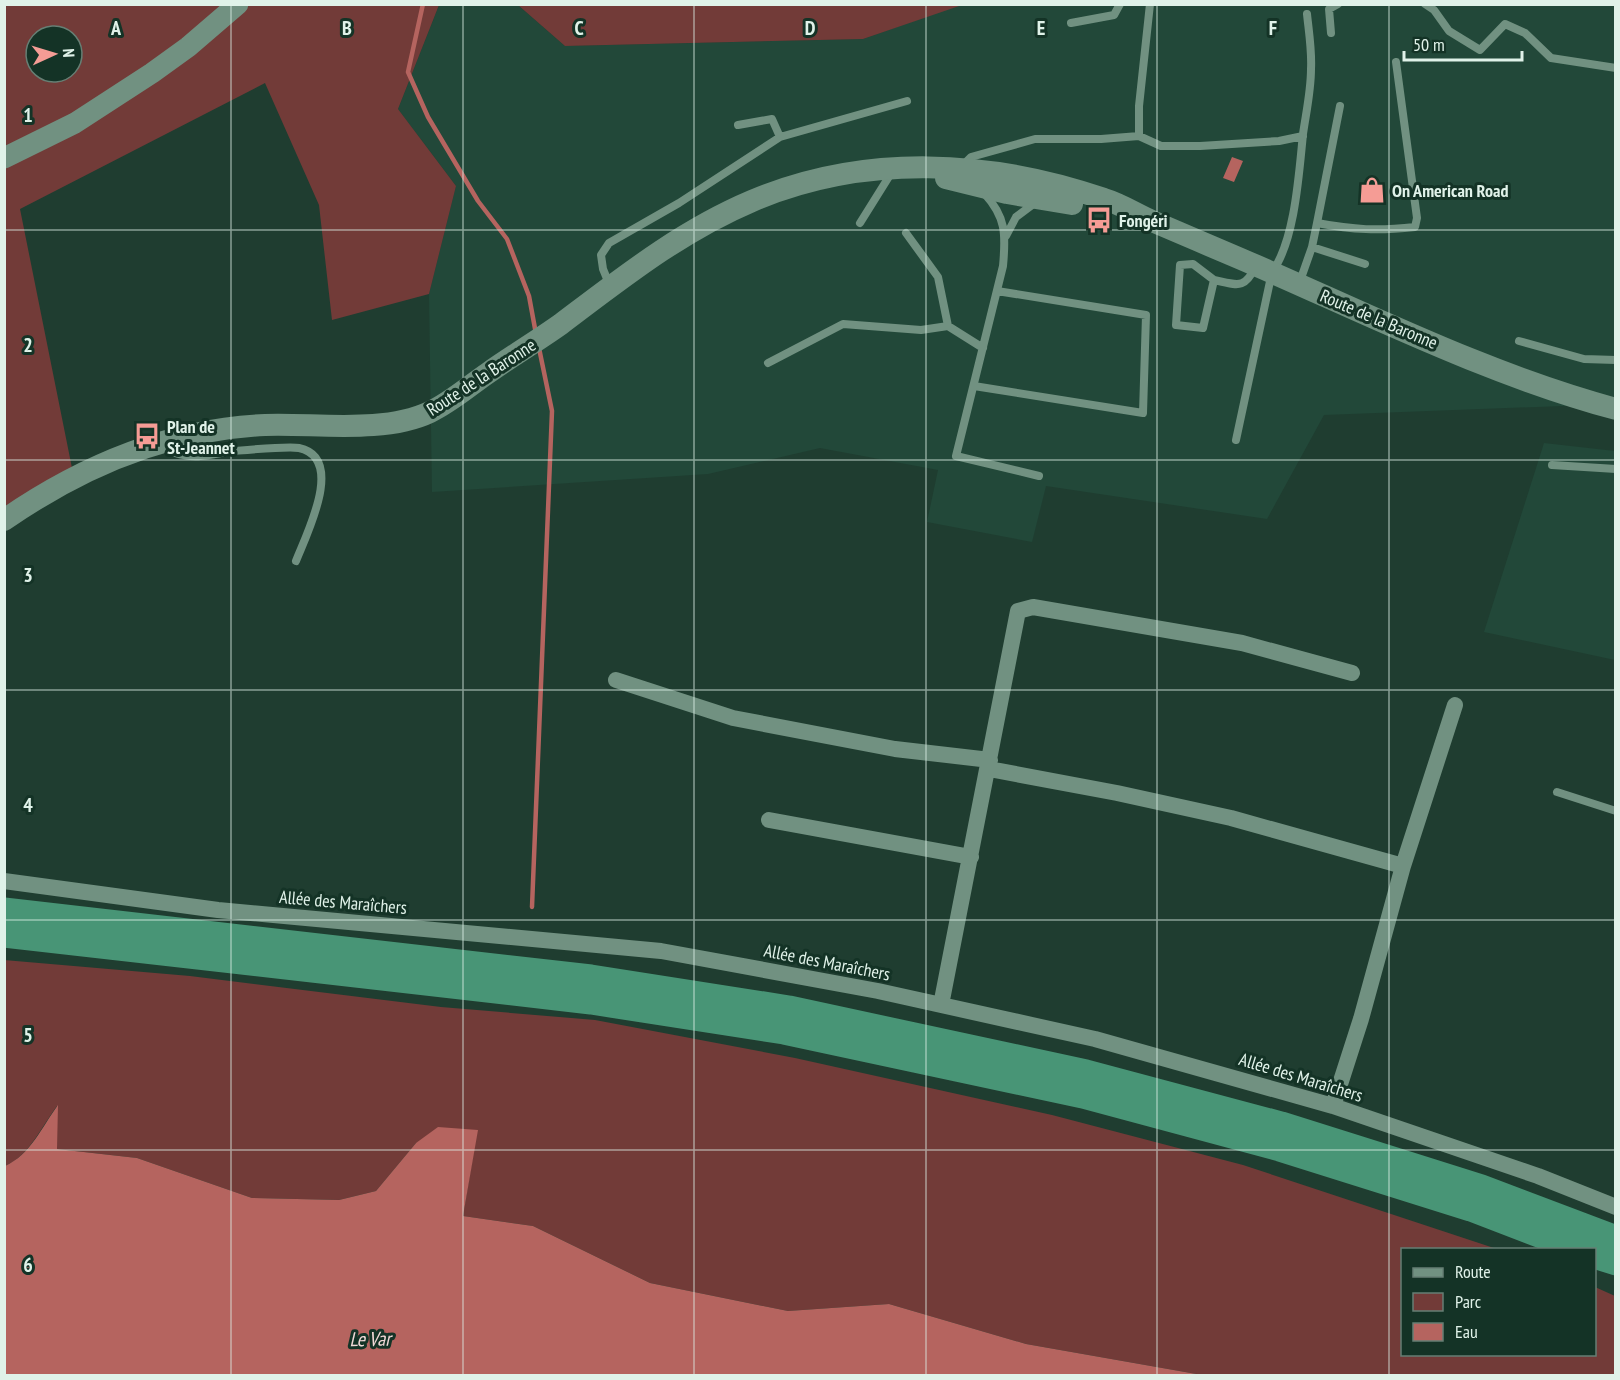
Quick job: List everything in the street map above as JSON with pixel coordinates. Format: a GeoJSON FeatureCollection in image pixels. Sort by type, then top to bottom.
{"type":"FeatureCollection","features":[{"type":"Feature","properties":{"kind":"highway"},"geometry":{"type":"LineString","coordinates":[[4,912],[591,978],[789,1009],[1086,1072],[1281,1125],[1481,1188],[1616,1239]]}},
{"type":"Feature","properties":{"kind":"highway"},"geometry":{"type":"LineString","coordinates":[[4,934],[591,1001],[784,1031],[1083,1095],[1280,1148],[1471,1209],[1576,1248]]}},
{"type":"Feature","properties":{"kind":"highway"},"geometry":{"type":"LineString","coordinates":[[1596,1256],[1616,1262]]}},
{"type":"Feature","properties":{"kind":"main road","name":"Route de la Baronne"},"geometry":{"type":"LineString","coordinates":[[4,520],[58,486],[91,469],[125,454],[171,439],[224,428],[265,425],[380,424],[407,420],[429,412],[454,398],[528,348],[676,239],[756,199],[797,185],[861,171],[932,166],[1031,179],[1105,199],[1504,372],[1616,409]]}},
{"type":"Feature","properties":{"kind":"main road","name":"Route de la Baronne"},"geometry":{"type":"LineString","coordinates":[[893,169],[932,174],[1006,193],[1052,199],[1146,218]]}},
{"type":"Feature","properties":{"kind":"street"},"geometry":{"type":"LineString","coordinates":[[4,158],[75,123],[152,73],[188,47],[238,4]]}},
{"type":"Feature","properties":{"kind":"street"},"geometry":{"type":"LineString","coordinates":[[941,1005],[990,765],[1018,611],[1033,607],[1242,643],[1352,673]]}},
{"type":"Feature","properties":{"kind":"street"},"geometry":{"type":"LineString","coordinates":[[616,680],[733,718],[990,765],[1231,818],[1403,866]]}},
{"type":"Feature","properties":{"kind":"street"},"geometry":{"type":"LineString","coordinates":[[1333,1106],[1361,1019],[1403,866],[1455,705]]}},
{"type":"Feature","properties":{"kind":"street"},"geometry":{"type":"LineString","coordinates":[[770,820],[971,857]]}},
{"type":"Feature","properties":{"kind":"street","name":"Allée des Maraîchers"},"geometry":{"type":"LineString","coordinates":[[4,881],[218,910],[661,951],[878,991],[1095,1039],[1333,1106],[1538,1176],[1616,1207]]}},
{"type":"Feature","properties":{"kind":"lane"},"geometry":{"type":"LineString","coordinates":[[1071,23],[1114,15],[1120,4]]}},
{"type":"Feature","properties":{"kind":"lane"},"geometry":{"type":"LineString","coordinates":[[1139,136],[1139,106],[1150,4]]}},
{"type":"Feature","properties":{"kind":"lane"},"geometry":{"type":"LineString","coordinates":[[1331,33],[1329,9],[1338,4]]}},
{"type":"Feature","properties":{"kind":"lane"},"geometry":{"type":"LineString","coordinates":[[1425,4],[1434,10],[1449,31],[1480,50],[1505,24],[1525,33],[1551,58],[1616,68]]}},
{"type":"Feature","properties":{"kind":"lane"},"geometry":{"type":"LineString","coordinates":[[1214,280],[1203,328],[1176,325],[1180,265],[1193,264],[1214,280],[1239,285],[1280,261],[1298,185],[1311,73],[1307,14]]}},
{"type":"Feature","properties":{"kind":"lane"},"geometry":{"type":"LineString","coordinates":[[1317,223],[1351,230],[1380,231],[1415,227],[1417,218],[1396,62]]}},
{"type":"Feature","properties":{"kind":"lane"},"geometry":{"type":"LineString","coordinates":[[610,286],[603,269],[601,255],[609,243],[679,203],[780,137],[907,101]]}},
{"type":"Feature","properties":{"kind":"lane"},"geometry":{"type":"LineString","coordinates":[[1299,284],[1312,247],[1340,106]]}},
{"type":"Feature","properties":{"kind":"lane"},"geometry":{"type":"LineString","coordinates":[[738,126],[772,119],[780,137]]}},
{"type":"Feature","properties":{"kind":"lane"},"geometry":{"type":"LineString","coordinates":[[960,168],[971,157],[1035,139],[1101,139],[1139,136],[1161,146],[1200,146],[1279,141],[1303,136]]}},
{"type":"Feature","properties":{"kind":"lane"},"geometry":{"type":"LineString","coordinates":[[860,223],[893,169]]}},
{"type":"Feature","properties":{"kind":"lane"},"geometry":{"type":"LineString","coordinates":[[1031,179],[1019,183],[1006,193],[1003,201],[1002,219],[1006,237],[1003,266],[956,456],[1039,476]]}},
{"type":"Feature","properties":{"kind":"lane"},"geometry":{"type":"LineString","coordinates":[[976,186],[994,205],[1002,219]]}},
{"type":"Feature","properties":{"kind":"lane"},"geometry":{"type":"LineString","coordinates":[[1006,237],[1016,217],[1035,202],[1052,199]]}},
{"type":"Feature","properties":{"kind":"lane"},"geometry":{"type":"LineString","coordinates":[[906,233],[938,277],[948,326]]}},
{"type":"Feature","properties":{"kind":"lane"},"geometry":{"type":"LineString","coordinates":[[1312,247],[1365,264]]}},
{"type":"Feature","properties":{"kind":"lane"},"geometry":{"type":"LineString","coordinates":[[1236,440],[1264,269]]}},
{"type":"Feature","properties":{"kind":"lane"},"geometry":{"type":"LineString","coordinates":[[974,386],[1143,413],[1146,315],[997,291]]}},
{"type":"Feature","properties":{"kind":"lane"},"geometry":{"type":"LineString","coordinates":[[768,363],[843,324],[921,330],[948,326],[983,348]]}},
{"type":"Feature","properties":{"kind":"lane"},"geometry":{"type":"LineString","coordinates":[[1519,341],[1584,359],[1616,360]]}},
{"type":"Feature","properties":{"kind":"lane"},"geometry":{"type":"LineString","coordinates":[[171,439],[176,453],[189,458],[239,451],[299,448],[314,456],[322,469],[320,498],[296,561]]}},
{"type":"Feature","properties":{"kind":"lane"},"geometry":{"type":"LineString","coordinates":[[1552,465],[1616,469]]}},
{"type":"Feature","properties":{"kind":"lane"},"geometry":{"type":"LineString","coordinates":[[1557,792],[1616,811]]}},
{"type":"Feature","properties":{"kind":"shaded area"},"geometry":{"type":"Polygon","coordinates":[[[962,4],[1615,5],[1615,404],[1324,415],[1267,519],[1046,486],[1032,542],[927,522],[938,470],[820,448],[708,474],[432,492],[429,294],[456,186],[398,109],[439,5],[518,5],[565,46],[863,39],[962,4]]]}},
{"type":"Feature","properties":{"kind":"shaded area"},"geometry":{"type":"Polygon","coordinates":[[[1544,443],[1615,451],[1615,660],[1484,632],[1544,443]]]}},
{"type":"Feature","properties":{"kind":"green space"},"geometry":{"type":"Polygon","coordinates":[[[5,5],[439,5],[398,109],[456,186],[429,294],[332,320],[319,205],[265,83],[20,209],[72,468],[5,508],[5,5]]]}},
{"type":"Feature","properties":{"kind":"green space"},"geometry":{"type":"Polygon","coordinates":[[[518,5],[962,5],[863,39],[565,46],[518,5]]]}},
{"type":"Feature","properties":{"kind":"green space"},"geometry":{"type":"Polygon","coordinates":[[[4,960],[190,976],[441,1007],[595,1020],[795,1058],[1052,1115],[1243,1165],[1494,1248],[1401,1248],[1401,1356],[1596,1356],[1596,1287],[1615,1296],[1615,1375],[1202,1375],[1026,1344],[889,1304],[788,1311],[650,1283],[533,1226],[463,1216],[477,1131],[416,1143],[376,1191],[339,1200],[252,1198],[137,1158],[57,1149],[57,1106],[28,1148],[5,1166],[4,960]]]}},
{"type":"Feature","properties":{"kind":"water"},"geometry":{"type":"Polygon","coordinates":[[[1232,157],[1243,161],[1234,182],[1223,178],[1232,157]]]}},
{"type":"Feature","properties":{"kind":"water","name":"Le Var"},"geometry":{"type":"Polygon","coordinates":[[[58,1105],[57,1149],[137,1158],[252,1198],[339,1200],[376,1191],[416,1143],[438,1127],[478,1130],[463,1216],[533,1226],[650,1283],[788,1311],[889,1304],[1026,1344],[1202,1375],[5,1375],[5,1166],[29,1148],[58,1105]]]}},
{"type":"Feature","properties":{"kind":"waterway"},"geometry":{"type":"LineString","coordinates":[[423,4],[408,72],[428,117],[478,201],[507,239],[529,296],[536,334]]}},
{"type":"Feature","properties":{"kind":"waterway"},"geometry":{"type":"LineString","coordinates":[[532,907],[552,411],[539,348]]}},
{"type":"Feature","properties":{"kind":"place","name":"On American Road"},"geometry":{"type":"Point","coordinates":[1372,190]}},
{"type":"Feature","properties":{"kind":"place","name":"Fongéri"},"geometry":{"type":"Point","coordinates":[1099,220]}},
{"type":"Feature","properties":{"kind":"place","name":"Plan de St-Jeannet"},"geometry":{"type":"Point","coordinates":[147,436]}}]}
